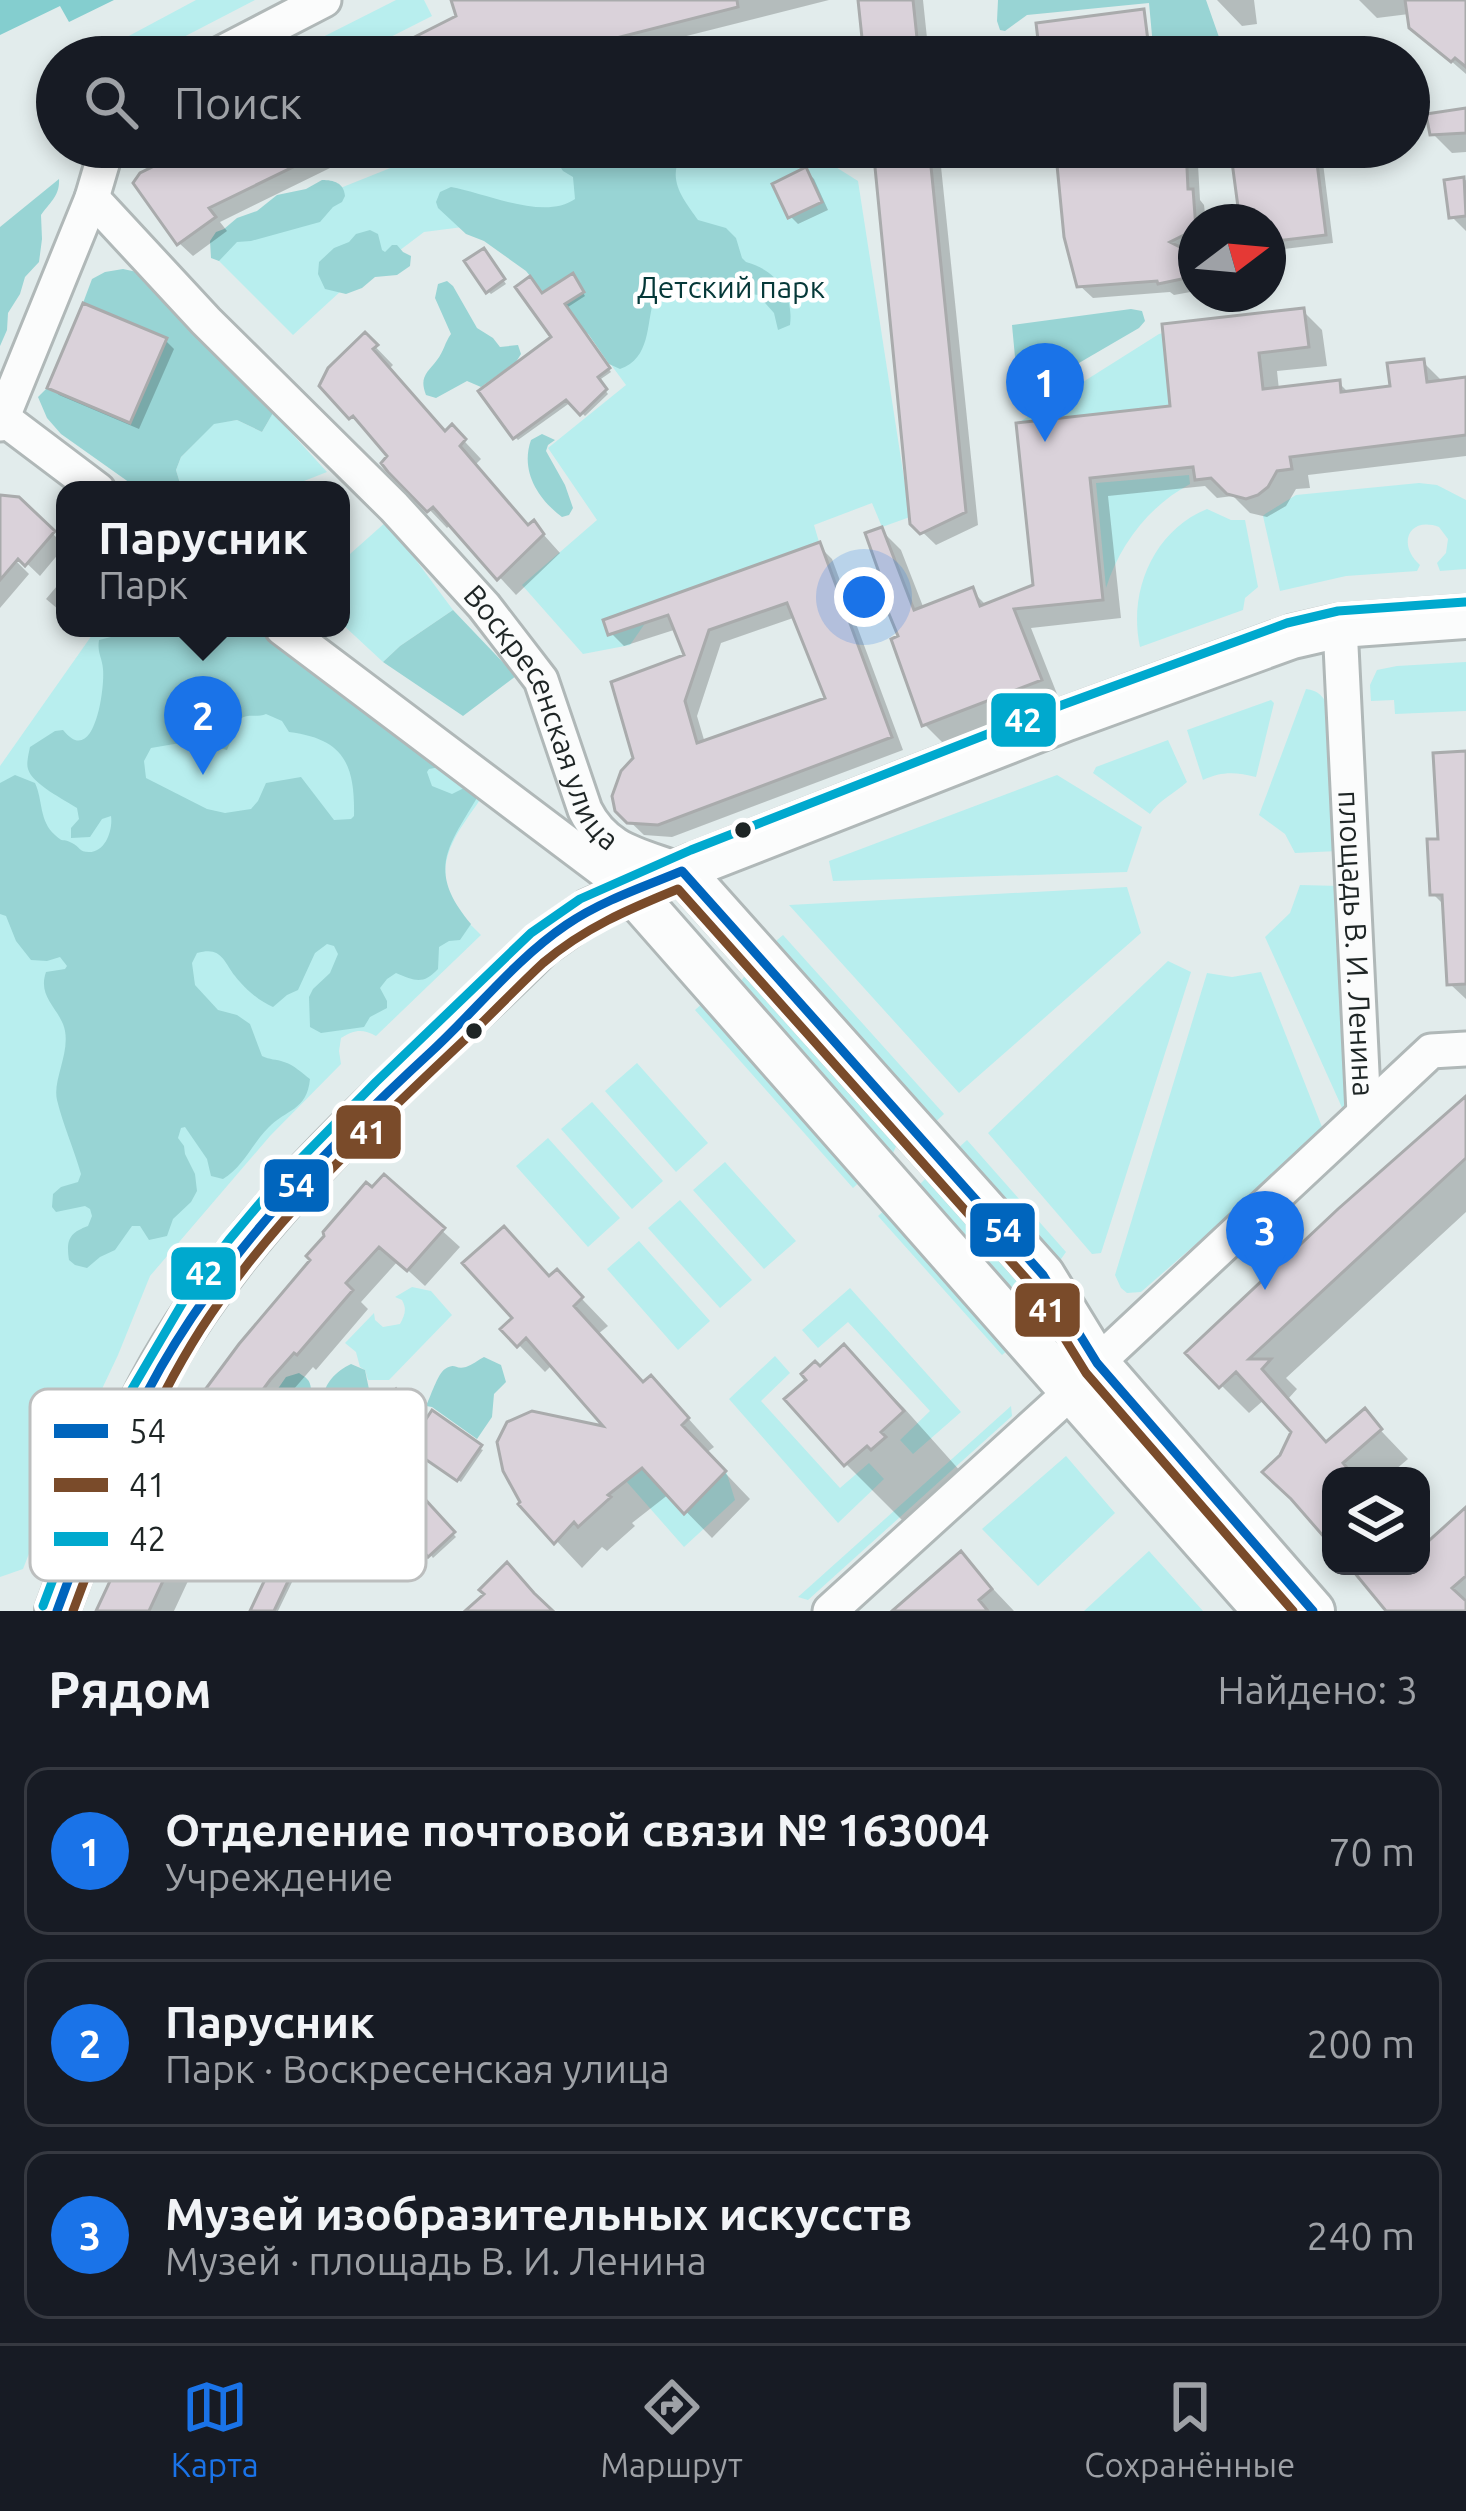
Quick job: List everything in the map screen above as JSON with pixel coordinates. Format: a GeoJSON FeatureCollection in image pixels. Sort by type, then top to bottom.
{"type":"FeatureCollection","features":[{"type":"Feature","properties":{"kind":"main road"},"geometry":{"type":"LineString","coordinates":[[149,1389],[186,1325],[256,1229],[317,1160],[541,945],[589,910],[1067,719],[1292,637],[1340,626],[1466,617]]}},
{"type":"Feature","properties":{"kind":"main road","name":"Воскресенская улица"},"geometry":{"type":"LineString","coordinates":[[682,871],[1043,1275],[1084,1377],[1265,1611]]}},
{"type":"Feature","properties":{"kind":"main road","name":"Воскресенская улица"},"geometry":{"type":"LineString","coordinates":[[632,892],[1084,1377],[1313,1611]]}},
{"type":"Feature","properties":{"kind":"main road"},"geometry":{"type":"LineString","coordinates":[[57,1611],[68,1581]]}},
{"type":"Feature","properties":{"kind":"street"},"geometry":{"type":"LineString","coordinates":[[254,36],[323,0]]}},
{"type":"Feature","properties":{"kind":"street"},"geometry":{"type":"LineString","coordinates":[[85,481],[2,421],[100,168]]}},
{"type":"Feature","properties":{"kind":"street","name":"Воскресенская улица"},"geometry":{"type":"LineString","coordinates":[[92,198],[206,321],[394,507],[484,606],[541,680],[594,830],[616,847],[682,871]]}},
{"type":"Feature","properties":{"kind":"street","name":"площадь В. И. Ленина"},"geometry":{"type":"LineString","coordinates":[[830,1611],[1364,1113],[1340,626]]}},
{"type":"Feature","properties":{"kind":"street","name":"Воскресенская улица"},"geometry":{"type":"LineString","coordinates":[[294,637],[632,892]]}},
{"type":"Feature","properties":{"kind":"street"},"geometry":{"type":"LineString","coordinates":[[1364,1113],[1431,1051],[1466,1049]]}},
{"type":"Feature","properties":{"kind":"green space"},"geometry":{"type":"Polygon","coordinates":[[[196,0],[255,0],[186,36],[129,36],[196,0]]]}},
{"type":"Feature","properties":{"kind":"green space"},"geometry":{"type":"Polygon","coordinates":[[[396,0],[424,0],[432,16],[392,36],[325,36],[396,0]]]}},
{"type":"Feature","properties":{"kind":"green space"},"geometry":{"type":"Polygon","coordinates":[[[998,0],[1206,0],[1219,36],[1152,36],[1149,3],[1027,15],[1005,31],[997,21],[998,0]]]}},
{"type":"Feature","properties":{"kind":"green space","name":"Детский парк"},"geometry":{"type":"Polygon","coordinates":[[[390,168],[837,168],[858,181],[910,517],[882,527],[872,503],[814,525],[819,542],[662,599],[630,645],[583,654],[522,585],[597,520],[548,448],[626,385],[567,305],[494,223],[424,232],[342,290],[293,335],[213,255],[248,225],[390,168]]]}},
{"type":"Feature","properties":{"kind":"green space"},"geometry":{"type":"Polygon","coordinates":[[[677,168],[678,187],[698,220],[726,228],[736,238],[742,258],[781,285],[789,303],[790,325],[778,330],[774,313],[758,295],[701,302],[672,291],[658,294],[637,357],[620,369],[609,364],[589,335],[526,271],[466,234],[436,202],[440,192],[451,187],[515,204],[562,205],[575,199],[573,177],[563,171],[677,168]]]}},
{"type":"Feature","properties":{"kind":"green space"},"geometry":{"type":"Polygon","coordinates":[[[59,179],[56,195],[41,215],[39,262],[25,277],[8,313],[0,346],[0,227],[59,179]]]}},
{"type":"Feature","properties":{"kind":"green space"},"geometry":{"type":"Polygon","coordinates":[[[322,180],[338,183],[345,196],[320,222],[237,242],[219,261],[211,258],[210,241],[216,232],[277,195],[322,180]]]}},
{"type":"Feature","properties":{"kind":"green space"},"geometry":{"type":"Polygon","coordinates":[[[370,230],[378,234],[385,252],[397,245],[411,256],[410,266],[397,275],[375,277],[346,294],[325,289],[319,262],[356,234],[370,230]]]}},
{"type":"Feature","properties":{"kind":"green space"},"geometry":{"type":"Polygon","coordinates":[[[123,269],[149,279],[273,413],[262,432],[237,420],[214,424],[181,457],[176,470],[179,481],[127,481],[61,434],[38,397],[47,388],[130,422],[167,339],[83,303],[92,279],[123,269]]]}},
{"type":"Feature","properties":{"kind":"green space"},"geometry":{"type":"Polygon","coordinates":[[[447,281],[477,328],[500,347],[518,345],[521,354],[481,387],[467,381],[436,398],[426,395],[423,384],[451,334],[435,298],[438,284],[447,281]]]}},
{"type":"Feature","properties":{"kind":"green space"},"geometry":{"type":"Polygon","coordinates":[[[1142,311],[1145,321],[1139,328],[1036,388],[1018,389],[1012,325],[1142,311]]]}},
{"type":"Feature","properties":{"kind":"green space"},"geometry":{"type":"Polygon","coordinates":[[[1163,333],[1170,406],[1018,423],[1159,334],[1163,333]]]}},
{"type":"Feature","properties":{"kind":"green space"},"geometry":{"type":"Polygon","coordinates":[[[273,413],[327,472],[304,481],[179,481],[176,470],[181,457],[214,423],[237,420],[262,432],[273,413]]]}},
{"type":"Feature","properties":{"kind":"green space"},"geometry":{"type":"Polygon","coordinates":[[[542,434],[555,440],[546,451],[565,485],[573,508],[569,515],[562,517],[545,502],[533,483],[528,451],[531,440],[542,434]]]}},
{"type":"Feature","properties":{"kind":"green space"},"geometry":{"type":"Polygon","coordinates":[[[1189,475],[1190,484],[1138,528],[1106,588],[1096,483],[1189,475]]]}},
{"type":"Feature","properties":{"kind":"green space"},"geometry":{"type":"Polygon","coordinates":[[[1437,485],[1466,500],[1466,569],[1440,571],[1437,563],[1446,553],[1448,539],[1439,527],[1420,525],[1408,541],[1420,565],[1417,571],[1346,576],[1280,591],[1265,514],[1296,495],[1437,485]]]}},
{"type":"Feature","properties":{"kind":"green space"},"geometry":{"type":"Polygon","coordinates":[[[1207,509],[1231,520],[1245,520],[1258,587],[1245,598],[1243,610],[1140,647],[1138,605],[1149,566],[1172,532],[1207,509]]]}},
{"type":"Feature","properties":{"kind":"green space"},"geometry":{"type":"Polygon","coordinates":[[[387,521],[453,610],[383,662],[350,631],[350,554],[387,521]]]}},
{"type":"Feature","properties":{"kind":"green space"},"geometry":{"type":"Polygon","coordinates":[[[453,610],[516,676],[463,716],[383,662],[453,610]]]}},
{"type":"Feature","properties":{"kind":"green space"},"geometry":{"type":"Polygon","coordinates":[[[91,637],[270,637],[482,797],[450,848],[445,875],[455,905],[481,935],[376,1036],[358,1031],[341,1038],[341,1064],[270,1136],[150,1276],[102,1389],[30,1389],[30,1551],[23,1569],[0,1577],[0,766],[91,637]]]}},
{"type":"Feature","properties":{"kind":"green space"},"geometry":{"type":"Polygon","coordinates":[[[111,637],[282,637],[440,767],[427,772],[432,786],[452,794],[470,785],[481,791],[452,842],[445,872],[448,887],[471,924],[460,940],[439,947],[438,969],[428,978],[396,973],[387,979],[380,988],[387,1008],[370,1017],[364,1027],[321,1033],[310,1027],[309,997],[330,973],[338,954],[334,946],[327,944],[315,953],[298,990],[273,1007],[248,990],[220,956],[211,951],[197,953],[192,963],[195,985],[218,1010],[250,1024],[262,1056],[288,1063],[310,1079],[308,1090],[300,1104],[268,1128],[223,1179],[211,1176],[207,1159],[185,1127],[181,1128],[178,1138],[195,1174],[197,1191],[191,1202],[173,1219],[167,1236],[149,1240],[140,1226],[132,1226],[115,1250],[87,1268],[69,1260],[68,1247],[70,1238],[88,1226],[90,1209],[56,1212],[52,1207],[53,1194],[78,1182],[81,1174],[57,1100],[65,1034],[44,987],[46,972],[67,966],[60,957],[31,960],[16,941],[6,916],[0,914],[0,783],[15,775],[35,783],[46,823],[60,839],[86,852],[104,844],[111,816],[102,819],[90,837],[71,838],[71,828],[79,819],[77,808],[36,780],[27,764],[30,747],[55,731],[83,740],[90,733],[102,692],[99,640],[111,637]],[[266,714],[243,717],[227,750],[192,741],[151,748],[144,761],[146,778],[207,809],[225,813],[251,809],[266,783],[301,777],[334,820],[351,819],[352,782],[342,757],[322,741],[289,732],[282,721],[266,714]]]}},
{"type":"Feature","properties":{"kind":"green space"},"geometry":{"type":"Polygon","coordinates":[[[1466,662],[1466,711],[1395,714],[1394,700],[1371,701],[1370,685],[1377,670],[1466,662]]]}},
{"type":"Feature","properties":{"kind":"green space"},"geometry":{"type":"Polygon","coordinates":[[[1306,689],[1322,696],[1331,712],[1338,851],[1295,853],[1285,834],[1259,815],[1306,689]]]}},
{"type":"Feature","properties":{"kind":"green space"},"geometry":{"type":"Polygon","coordinates":[[[1271,700],[1256,777],[1229,773],[1203,780],[1187,730],[1271,700]]]}},
{"type":"Feature","properties":{"kind":"green space"},"geometry":{"type":"Polygon","coordinates":[[[1168,740],[1187,782],[1150,814],[1093,773],[1096,767],[1168,740]]]}},
{"type":"Feature","properties":{"kind":"green space"},"geometry":{"type":"Polygon","coordinates":[[[1057,775],[1142,827],[1127,872],[833,881],[829,861],[1057,775]]]}},
{"type":"Feature","properties":{"kind":"green space"},"geometry":{"type":"Polygon","coordinates":[[[1300,885],[1340,886],[1350,1104],[1344,1112],[1265,937],[1290,913],[1300,885]]]}},
{"type":"Feature","properties":{"kind":"green space"},"geometry":{"type":"Polygon","coordinates":[[[1127,887],[1141,933],[959,1093],[789,905],[1127,887]]]}},
{"type":"Feature","properties":{"kind":"green space"},"geometry":{"type":"Polygon","coordinates":[[[783,935],[944,1114],[931,1126],[770,946],[783,935]]]}},
{"type":"Feature","properties":{"kind":"green space"},"geometry":{"type":"Polygon","coordinates":[[[1168,961],[1191,972],[1101,1253],[1092,1254],[988,1133],[1168,961]]]}},
{"type":"Feature","properties":{"kind":"green space"},"geometry":{"type":"Polygon","coordinates":[[[1261,972],[1324,1132],[1141,1292],[1127,1293],[1115,1275],[1207,973],[1232,977],[1261,972]]]}},
{"type":"Feature","properties":{"kind":"green space"},"geometry":{"type":"Polygon","coordinates":[[[752,973],[898,1142],[893,1153],[889,1154],[739,984],[752,973]]]}},
{"type":"Feature","properties":{"kind":"green space"},"geometry":{"type":"Polygon","coordinates":[[[706,1000],[865,1177],[853,1188],[695,1010],[706,1000]]]}},
{"type":"Feature","properties":{"kind":"green space"},"geometry":{"type":"Polygon","coordinates":[[[637,1063],[708,1143],[676,1172],[605,1091],[637,1063]]]}},
{"type":"Feature","properties":{"kind":"green space"},"geometry":{"type":"Polygon","coordinates":[[[592,1102],[663,1181],[632,1209],[561,1129],[592,1102]]]}},
{"type":"Feature","properties":{"kind":"green space"},"geometry":{"type":"Polygon","coordinates":[[[548,1138],[620,1218],[588,1247],[516,1166],[548,1138]]]}},
{"type":"Feature","properties":{"kind":"green space"},"geometry":{"type":"Polygon","coordinates":[[[967,1140],[1066,1252],[1056,1266],[955,1151],[967,1140]]]}},
{"type":"Feature","properties":{"kind":"green space"},"geometry":{"type":"Polygon","coordinates":[[[725,1162],[796,1241],[764,1269],[693,1190],[725,1162]]]}},
{"type":"Feature","properties":{"kind":"green space"},"geometry":{"type":"Polygon","coordinates":[[[928,1176],[1036,1293],[1036,1300],[1019,1307],[918,1186],[928,1176]]]}},
{"type":"Feature","properties":{"kind":"green space"},"geometry":{"type":"Polygon","coordinates":[[[680,1200],[752,1280],[720,1308],[648,1228],[680,1200]]]}},
{"type":"Feature","properties":{"kind":"green space"},"geometry":{"type":"Polygon","coordinates":[[[889,1206],[1014,1345],[1002,1355],[878,1216],[889,1206]]]}},
{"type":"Feature","properties":{"kind":"green space"},"geometry":{"type":"Polygon","coordinates":[[[639,1241],[710,1321],[678,1350],[607,1269],[639,1241]]]}},
{"type":"Feature","properties":{"kind":"green space"},"geometry":{"type":"Polygon","coordinates":[[[412,1287],[431,1291],[452,1315],[389,1380],[368,1380],[356,1352],[345,1343],[374,1313],[383,1327],[400,1324],[404,1306],[395,1297],[412,1287]]]}},
{"type":"Feature","properties":{"kind":"green space"},"geometry":{"type":"Polygon","coordinates":[[[850,1288],[961,1412],[913,1454],[900,1440],[930,1411],[848,1322],[818,1348],[802,1330],[850,1288]]]}},
{"type":"Feature","properties":{"kind":"green space"},"geometry":{"type":"Polygon","coordinates":[[[775,1356],[790,1373],[761,1401],[840,1488],[869,1463],[884,1479],[838,1523],[729,1399],[775,1356]]]}},
{"type":"Feature","properties":{"kind":"green space"},"geometry":{"type":"Polygon","coordinates":[[[484,1357],[501,1365],[506,1382],[494,1394],[492,1417],[477,1439],[426,1406],[445,1369],[466,1367],[484,1357]]]}},
{"type":"Feature","properties":{"kind":"green space"},"geometry":{"type":"Polygon","coordinates":[[[351,1364],[365,1370],[369,1389],[326,1389],[351,1364]]]}},
{"type":"Feature","properties":{"kind":"green space"},"geometry":{"type":"Polygon","coordinates":[[[299,1373],[311,1389],[278,1389],[286,1377],[299,1373]]]}},
{"type":"Feature","properties":{"kind":"green space"},"geometry":{"type":"Polygon","coordinates":[[[1011,1406],[1012,1416],[808,1600],[798,1597],[1011,1406]]]}},
{"type":"Feature","properties":{"kind":"green space"},"geometry":{"type":"Polygon","coordinates":[[[1066,1456],[1115,1513],[1038,1586],[982,1529],[1066,1456]]]}},
{"type":"Feature","properties":{"kind":"green space"},"geometry":{"type":"Polygon","coordinates":[[[636,1462],[684,1514],[726,1471],[735,1500],[684,1547],[626,1481],[636,1462]]]}},
{"type":"Feature","properties":{"kind":"green space"},"geometry":{"type":"Polygon","coordinates":[[[1149,1551],[1203,1611],[1084,1611],[1149,1551]]]}},
{"type":"Feature","properties":{"kind":"shaded area"},"geometry":{"type":"Polygon","coordinates":[[[0,0],[114,0],[69,22],[60,6],[0,35],[0,0]]]}},
{"type":"Feature","properties":{"kind":"building"},"geometry":{"type":"Polygon","coordinates":[[[451,0],[737,0],[738,7],[624,36],[416,36],[456,16],[451,0]]]}},
{"type":"Feature","properties":{"kind":"building"},"geometry":{"type":"Polygon","coordinates":[[[858,0],[913,0],[917,36],[862,36],[858,0]]]}},
{"type":"Feature","properties":{"kind":"building"},"geometry":{"type":"Polygon","coordinates":[[[1405,0],[1466,0],[1466,67],[1430,45],[1430,36],[1419,36],[1409,28],[1405,0]]]}},
{"type":"Feature","properties":{"kind":"building"},"geometry":{"type":"Polygon","coordinates":[[[1144,9],[1147,36],[1038,36],[1036,23],[1144,9]]]}},
{"type":"Feature","properties":{"kind":"building"},"geometry":{"type":"Polygon","coordinates":[[[1466,108],[1466,133],[1430,135],[1430,113],[1466,108]]]}},
{"type":"Feature","properties":{"kind":"building"},"geometry":{"type":"Polygon","coordinates":[[[150,168],[291,168],[209,208],[216,217],[177,245],[133,183],[150,168]]]}},
{"type":"Feature","properties":{"kind":"building"},"geometry":{"type":"Polygon","coordinates":[[[806,168],[822,202],[788,218],[772,184],[806,168]]]}},
{"type":"Feature","properties":{"kind":"building"},"geometry":{"type":"Polygon","coordinates":[[[875,168],[931,168],[966,512],[920,534],[910,524],[875,168]]]}},
{"type":"Feature","properties":{"kind":"building"},"geometry":{"type":"Polygon","coordinates":[[[1057,168],[1187,168],[1194,204],[1178,204],[1178,238],[1170,242],[1178,246],[1178,280],[1077,287],[1064,237],[1057,168]]]}},
{"type":"Feature","properties":{"kind":"building"},"geometry":{"type":"Polygon","coordinates":[[[1233,168],[1318,168],[1326,235],[1286,240],[1286,204],[1238,204],[1233,168]]]}},
{"type":"Feature","properties":{"kind":"building"},"geometry":{"type":"Polygon","coordinates":[[[1464,177],[1466,216],[1449,218],[1444,180],[1464,177]]]}},
{"type":"Feature","properties":{"kind":"building"},"geometry":{"type":"Polygon","coordinates":[[[484,248],[505,279],[486,293],[464,261],[484,248]]]}},
{"type":"Feature","properties":{"kind":"building"},"geometry":{"type":"Polygon","coordinates":[[[573,273],[584,292],[565,304],[610,368],[598,377],[607,389],[580,415],[566,400],[513,439],[478,391],[551,337],[515,287],[530,276],[542,293],[573,273]]]}},
{"type":"Feature","properties":{"kind":"building"},"geometry":{"type":"Polygon","coordinates":[[[83,303],[167,338],[130,423],[47,388],[83,303]]]}},
{"type":"Feature","properties":{"kind":"building"},"geometry":{"type":"Polygon","coordinates":[[[1304,308],[1309,347],[1259,353],[1263,389],[1340,380],[1341,392],[1390,386],[1387,363],[1424,359],[1427,382],[1466,377],[1466,435],[1290,457],[1292,469],[1277,471],[1268,487],[1246,499],[1227,494],[1211,478],[1195,480],[1193,467],[1090,478],[1103,600],[1014,609],[1042,680],[922,726],[891,639],[898,636],[875,580],[881,578],[865,533],[882,527],[914,610],[973,587],[980,606],[1033,585],[1016,423],[1170,406],[1162,324],[1304,308]]]}},
{"type":"Feature","properties":{"kind":"building"},"geometry":{"type":"Polygon","coordinates":[[[365,332],[378,345],[373,349],[445,431],[452,424],[466,439],[460,446],[528,525],[534,520],[544,534],[497,580],[433,507],[427,512],[388,472],[381,463],[387,456],[319,386],[328,368],[365,332]]]}},
{"type":"Feature","properties":{"kind":"building"},"geometry":{"type":"Polygon","coordinates":[[[0,495],[19,497],[55,531],[25,566],[18,559],[0,580],[0,495]]]}},
{"type":"Feature","properties":{"kind":"building"},"geometry":{"type":"Polygon","coordinates":[[[820,542],[892,737],[658,825],[627,823],[615,811],[612,796],[621,771],[633,758],[611,682],[684,655],[668,615],[608,635],[603,620],[820,542]],[[787,603],[709,630],[685,701],[697,743],[825,698],[787,603]]]}},
{"type":"Feature","properties":{"kind":"building"},"geometry":{"type":"Polygon","coordinates":[[[1466,751],[1466,984],[1447,985],[1442,895],[1430,895],[1427,839],[1438,839],[1433,753],[1466,751]]]}},
{"type":"Feature","properties":{"kind":"building"},"geometry":{"type":"Polygon","coordinates":[[[1466,1096],[1466,1158],[1249,1359],[1271,1359],[1262,1369],[1326,1442],[1365,1408],[1382,1429],[1343,1463],[1346,1467],[1322,1467],[1322,1535],[1262,1472],[1280,1455],[1291,1432],[1236,1372],[1219,1388],[1185,1353],[1466,1096]]]}},
{"type":"Feature","properties":{"kind":"building"},"geometry":{"type":"Polygon","coordinates":[[[384,1174],[445,1228],[407,1271],[379,1247],[346,1283],[353,1290],[263,1389],[206,1389],[310,1260],[306,1256],[323,1232],[366,1182],[372,1187],[384,1174]]]}},
{"type":"Feature","properties":{"kind":"building"},"geometry":{"type":"Polygon","coordinates":[[[504,1226],[549,1276],[557,1269],[583,1297],[574,1306],[643,1382],[651,1375],[689,1418],[682,1425],[726,1471],[684,1514],[642,1468],[554,1544],[518,1504],[503,1471],[497,1442],[507,1422],[532,1411],[603,1426],[526,1338],[517,1347],[500,1329],[512,1318],[462,1263],[504,1226]]]}},
{"type":"Feature","properties":{"kind":"building"},"geometry":{"type":"Polygon","coordinates":[[[844,1344],[904,1411],[881,1432],[886,1437],[844,1466],[784,1399],[806,1380],[801,1374],[815,1361],[820,1366],[844,1344]]]}},
{"type":"Feature","properties":{"kind":"building"},"geometry":{"type":"Polygon","coordinates":[[[432,1410],[482,1445],[457,1481],[426,1460],[426,1419],[432,1410]]]}},
{"type":"Feature","properties":{"kind":"building"},"geometry":{"type":"Polygon","coordinates":[[[426,1500],[455,1532],[426,1555],[426,1500]]]}},
{"type":"Feature","properties":{"kind":"building"},"geometry":{"type":"Polygon","coordinates":[[[1466,1507],[1466,1576],[1452,1588],[1466,1601],[1466,1611],[1386,1611],[1356,1575],[1430,1575],[1430,1540],[1466,1507]]]}},
{"type":"Feature","properties":{"kind":"building"},"geometry":{"type":"Polygon","coordinates":[[[961,1551],[992,1589],[979,1600],[988,1611],[892,1611],[961,1551]]]}},
{"type":"Feature","properties":{"kind":"building"},"geometry":{"type":"Polygon","coordinates":[[[507,1562],[534,1593],[553,1611],[465,1611],[507,1562]]]}},
{"type":"Feature","properties":{"kind":"building"},"geometry":{"type":"Polygon","coordinates":[[[110,1581],[163,1581],[149,1611],[96,1611],[110,1581]]]}},
{"type":"Feature","properties":{"kind":"building"},"geometry":{"type":"Polygon","coordinates":[[[264,1581],[288,1581],[274,1611],[250,1611],[264,1581]]]}},
{"type":"Feature","properties":{"kind":"transit line","name":"42"},"geometry":{"type":"LineString","coordinates":[[132,1389],[186,1297],[276,1184],[531,933],[580,899],[691,850],[1062,705],[1287,623],[1338,611],[1465,602]]}},
{"type":"Feature","properties":{"kind":"transit line","name":"54"},"geometry":{"type":"LineString","coordinates":[[149,1389],[219,1279],[285,1198],[497,985],[566,925],[682,871],[1043,1275],[1097,1363],[1313,1611]]}},
{"type":"Feature","properties":{"kind":"transit line","name":"41"},"geometry":{"type":"LineString","coordinates":[[167,1389],[228,1289],[354,1146],[543,963],[591,929],[678,889],[1031,1284],[1086,1373],[1293,1611]]}},
{"type":"Feature","properties":{"kind":"transit line","name":"42"},"geometry":{"type":"LineString","coordinates":[[43,1606],[52,1581]]}},
{"type":"Feature","properties":{"kind":"transit line","name":"54"},"geometry":{"type":"LineString","coordinates":[[57,1611],[68,1581]]}},
{"type":"Feature","properties":{"kind":"transit line","name":"41"},"geometry":{"type":"LineString","coordinates":[[73,1611],[85,1581]]}},
{"type":"Feature","properties":{"kind":"place","name":"Отделение почтовой связи № 163004"},"geometry":{"type":"Point","coordinates":[1045,442]}},
{"type":"Feature","properties":{"kind":"place","name":"Парусник"},"geometry":{"type":"Point","coordinates":[203,775]}},
{"type":"Feature","properties":{"kind":"place","name":"Музей изобразительных искусств"},"geometry":{"type":"Point","coordinates":[1265,1290]}}]}
